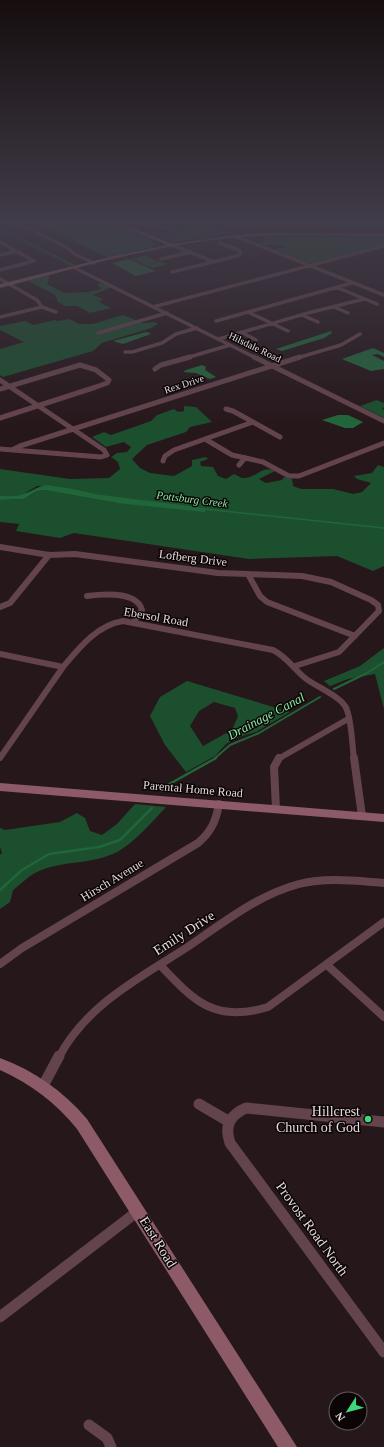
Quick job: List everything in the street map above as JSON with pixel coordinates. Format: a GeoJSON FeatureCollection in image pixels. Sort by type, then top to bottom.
{"type":"FeatureCollection","features":[{"type":"Feature","properties":{"kind":"street"},"geometry":{"type":"LineString","coordinates":[[22,292],[37,300],[42,307]]}},
{"type":"Feature","properties":{"kind":"street","name":"Hilsdale Road"},"geometry":{"type":"LineString","coordinates":[[122,292],[384,421]]}},
{"type":"Feature","properties":{"kind":"street"},"geometry":{"type":"LineString","coordinates":[[153,307],[212,292]]}},
{"type":"Feature","properties":{"kind":"street"},"geometry":{"type":"LineString","coordinates":[[216,320],[250,313],[321,292]]}},
{"type":"Feature","properties":{"kind":"street"},"geometry":{"type":"LineString","coordinates":[[347,292],[377,304]]}},
{"type":"Feature","properties":{"kind":"street"},"geometry":{"type":"LineString","coordinates":[[219,339],[364,299]]}},
{"type":"Feature","properties":{"kind":"street"},"geometry":{"type":"LineString","coordinates":[[0,317],[42,307],[56,312]]}},
{"type":"Feature","properties":{"kind":"street"},"geometry":{"type":"LineString","coordinates":[[334,307],[348,313]]}},
{"type":"Feature","properties":{"kind":"street"},"geometry":{"type":"LineString","coordinates":[[98,333],[167,313]]}},
{"type":"Feature","properties":{"kind":"street"},"geometry":{"type":"LineString","coordinates":[[250,313],[288,331]]}},
{"type":"Feature","properties":{"kind":"street"},"geometry":{"type":"LineString","coordinates":[[302,315],[318,322]]}},
{"type":"Feature","properties":{"kind":"street"},"geometry":{"type":"LineString","coordinates":[[125,352],[132,352],[162,343],[176,334],[197,328]]}},
{"type":"Feature","properties":{"kind":"street"},"geometry":{"type":"LineString","coordinates":[[241,332],[256,340]]}},
{"type":"Feature","properties":{"kind":"street","name":"Rex Drive"},"geometry":{"type":"LineString","coordinates":[[12,450],[271,365],[340,345],[360,334]]}},
{"type":"Feature","properties":{"kind":"street"},"geometry":{"type":"LineString","coordinates":[[155,369],[161,365],[230,345]]}},
{"type":"Feature","properties":{"kind":"street"},"geometry":{"type":"LineString","coordinates":[[0,389],[80,365],[90,367],[106,376],[109,380],[96,388],[0,418]]}},
{"type":"Feature","properties":{"kind":"street"},"geometry":{"type":"LineString","coordinates":[[0,380],[39,405],[107,453],[106,456],[101,457],[0,449]]}},
{"type":"Feature","properties":{"kind":"street"},"geometry":{"type":"LineString","coordinates":[[226,409],[233,411],[280,437]]}},
{"type":"Feature","properties":{"kind":"street"},"geometry":{"type":"LineString","coordinates":[[163,461],[165,456],[170,452],[253,422]]}},
{"type":"Feature","properties":{"kind":"street"},"geometry":{"type":"LineString","coordinates":[[204,439],[226,452],[263,462],[292,476],[299,476],[384,443]]}},
{"type":"Feature","properties":{"kind":"street"},"geometry":{"type":"LineString","coordinates":[[239,465],[245,458]]}},
{"type":"Feature","properties":{"kind":"street","name":"Lofberg Drive"},"geometry":{"type":"LineString","coordinates":[[0,547],[49,556],[75,554],[218,573],[295,575],[317,578],[331,582],[371,600],[378,605],[379,611],[355,636]]}},
{"type":"Feature","properties":{"kind":"street"},"geometry":{"type":"LineString","coordinates":[[1,607],[10,603],[49,556]]}},
{"type":"Feature","properties":{"kind":"street"},"geometry":{"type":"LineString","coordinates":[[248,574],[260,596],[267,602],[355,636],[342,649],[334,654],[295,666]]}},
{"type":"Feature","properties":{"kind":"street"},"geometry":{"type":"LineString","coordinates":[[87,596],[102,594],[136,600],[141,606],[142,610],[133,623]]}},
{"type":"Feature","properties":{"kind":"street","name":"Ebersol Road"},"geometry":{"type":"LineString","coordinates":[[0,758],[63,667],[106,626],[118,621],[133,623],[273,650],[287,657],[306,678],[345,706],[362,816]]}},
{"type":"Feature","properties":{"kind":"street"},"geometry":{"type":"LineString","coordinates":[[0,654],[63,667]]}},
{"type":"Feature","properties":{"kind":"street"},"geometry":{"type":"LineString","coordinates":[[276,809],[274,767],[278,759],[348,719]]}},
{"type":"Feature","properties":{"kind":"street","name":"Parental Home Road"},"geometry":{"type":"LineString","coordinates":[[0,787],[384,818]]}},
{"type":"Feature","properties":{"kind":"street","name":"Hirsch Avenue"},"geometry":{"type":"LineString","coordinates":[[0,964],[22,948],[198,843],[210,833],[214,826],[219,804]]}},
{"type":"Feature","properties":{"kind":"street","name":"Emily Drive"},"geometry":{"type":"LineString","coordinates":[[42,1086],[48,1080],[66,1045],[87,1018],[110,998],[256,902],[289,886],[308,882],[328,880],[384,883]]}},
{"type":"Feature","properties":{"kind":"street"},"geometry":{"type":"LineString","coordinates":[[160,965],[195,1000],[215,1009],[236,1013],[257,1011],[268,1007],[384,922]]}},
{"type":"Feature","properties":{"kind":"street"},"geometry":{"type":"LineString","coordinates":[[327,965],[384,1017]]}},
{"type":"Feature","properties":{"kind":"street","name":"East Road"},"geometry":{"type":"LineString","coordinates":[[0,1064],[42,1086],[62,1101],[82,1124],[288,1447]]}},
{"type":"Feature","properties":{"kind":"street"},"geometry":{"type":"LineString","coordinates":[[199,1104],[228,1121],[238,1111],[246,1108],[384,1122]]}},
{"type":"Feature","properties":{"kind":"street","name":"Provost Road North"},"geometry":{"type":"LineString","coordinates":[[228,1121],[226,1129],[230,1143],[384,1352]]}},
{"type":"Feature","properties":{"kind":"street"},"geometry":{"type":"LineString","coordinates":[[0,1317],[138,1211]]}},
{"type":"Feature","properties":{"kind":"street"},"geometry":{"type":"LineString","coordinates":[[89,1425],[107,1438],[112,1447]]}},
{"type":"Feature","properties":{"kind":"shaded area"},"geometry":{"type":"Polygon","coordinates":[[[48,292],[62,292],[65,293],[101,292],[93,295],[103,299],[99,302],[111,308],[90,313],[77,306],[65,306],[58,302],[55,295],[48,292]]]}},
{"type":"Feature","properties":{"kind":"shaded area"},"geometry":{"type":"Polygon","coordinates":[[[123,315],[143,323],[155,322],[158,324],[151,328],[102,343],[93,351],[3,377],[0,375],[0,349],[24,342],[0,330],[0,326],[25,321],[33,325],[55,320],[70,319],[79,324],[92,324],[123,315]]]}},
{"type":"Feature","properties":{"kind":"shaded area"},"geometry":{"type":"Polygon","coordinates":[[[331,331],[332,333],[324,338],[282,351],[276,349],[331,331]]]}},
{"type":"Feature","properties":{"kind":"shaded area"},"geometry":{"type":"Polygon","coordinates":[[[146,332],[151,334],[123,344],[113,341],[146,332]]]}},
{"type":"Feature","properties":{"kind":"shaded area"},"geometry":{"type":"Polygon","coordinates":[[[373,348],[384,353],[384,357],[378,354],[372,355],[384,361],[384,369],[371,371],[342,359],[373,348]]]}},
{"type":"Feature","properties":{"kind":"shaded area"},"geometry":{"type":"Polygon","coordinates":[[[202,365],[206,367],[205,370],[216,377],[210,379],[196,373],[183,372],[186,370],[202,365]]]}},
{"type":"Feature","properties":{"kind":"shaded area"},"geometry":{"type":"Polygon","coordinates":[[[377,400],[384,403],[384,407],[382,409],[384,410],[384,418],[360,406],[377,400]]]}},
{"type":"Feature","properties":{"kind":"shaded area"},"geometry":{"type":"Polygon","coordinates":[[[184,406],[196,407],[212,422],[190,427],[186,432],[147,445],[132,459],[140,468],[150,473],[174,476],[192,466],[192,460],[206,457],[208,459],[200,462],[201,466],[213,467],[218,476],[226,479],[234,474],[242,478],[248,478],[268,469],[275,471],[259,479],[266,483],[282,480],[284,477],[292,479],[293,486],[301,489],[333,489],[353,494],[362,492],[371,483],[357,479],[354,476],[372,473],[378,465],[384,467],[384,566],[373,571],[337,556],[249,559],[74,533],[60,538],[16,531],[19,524],[0,522],[0,500],[24,499],[37,491],[44,490],[117,503],[79,490],[37,486],[24,494],[11,497],[0,496],[0,469],[70,479],[109,478],[120,469],[118,462],[111,457],[117,453],[127,452],[131,447],[124,442],[106,447],[92,437],[104,432],[111,435],[151,421],[157,415],[174,409],[178,412],[184,411],[184,406]]]}},
{"type":"Feature","properties":{"kind":"shaded area"},"geometry":{"type":"Polygon","coordinates":[[[338,415],[348,415],[363,422],[353,428],[345,428],[322,420],[338,415]]]}},
{"type":"Feature","properties":{"kind":"shaded area"},"geometry":{"type":"Polygon","coordinates":[[[47,485],[94,494],[205,508],[205,512],[117,503],[44,490],[37,491],[24,499],[0,500],[0,496],[20,495],[47,485]]]}},
{"type":"Feature","properties":{"kind":"shaded area"},"geometry":{"type":"Polygon","coordinates":[[[384,648],[384,709],[375,674],[348,679],[330,686],[324,681],[360,666],[384,648]]]}},
{"type":"Feature","properties":{"kind":"shaded area"},"geometry":{"type":"Polygon","coordinates":[[[187,681],[290,712],[256,732],[239,737],[226,744],[215,756],[186,772],[165,745],[150,716],[160,697],[187,681]],[[214,702],[199,711],[190,726],[203,746],[232,730],[238,716],[235,708],[214,702]]]}},
{"type":"Feature","properties":{"kind":"shaded area"},"geometry":{"type":"Polygon","coordinates":[[[135,804],[166,807],[130,843],[117,852],[97,859],[47,868],[37,872],[13,890],[10,902],[0,909],[0,855],[2,853],[0,847],[0,828],[5,830],[60,822],[77,813],[85,818],[90,831],[102,835],[117,824],[135,804]]]}},
{"type":"Feature","properties":{"kind":"waterway","name":"Pottsburg Creek"},"geometry":{"type":"LineString","coordinates":[[204,509],[384,528]]}},
{"type":"Feature","properties":{"kind":"waterway","name":"Drainage Canal"},"geometry":{"type":"LineString","coordinates":[[334,689],[367,673],[384,662]]}},
{"type":"Feature","properties":{"kind":"waterway","name":"Drainage Canal"},"geometry":{"type":"LineString","coordinates":[[214,759],[230,745],[259,733],[320,697]]}},
{"type":"Feature","properties":{"kind":"waterway","name":"Drainage Canal"},"geometry":{"type":"LineString","coordinates":[[161,791],[164,787],[216,758]]}},
{"type":"Feature","properties":{"kind":"waterway","name":"Drainage Canal"},"geometry":{"type":"LineString","coordinates":[[0,890],[22,870],[49,854],[99,847],[120,840],[152,808]]}},
{"type":"Feature","properties":{"kind":"place","name":"Hillcrest Church of God"},"geometry":{"type":"Point","coordinates":[368,1119]}}]}
